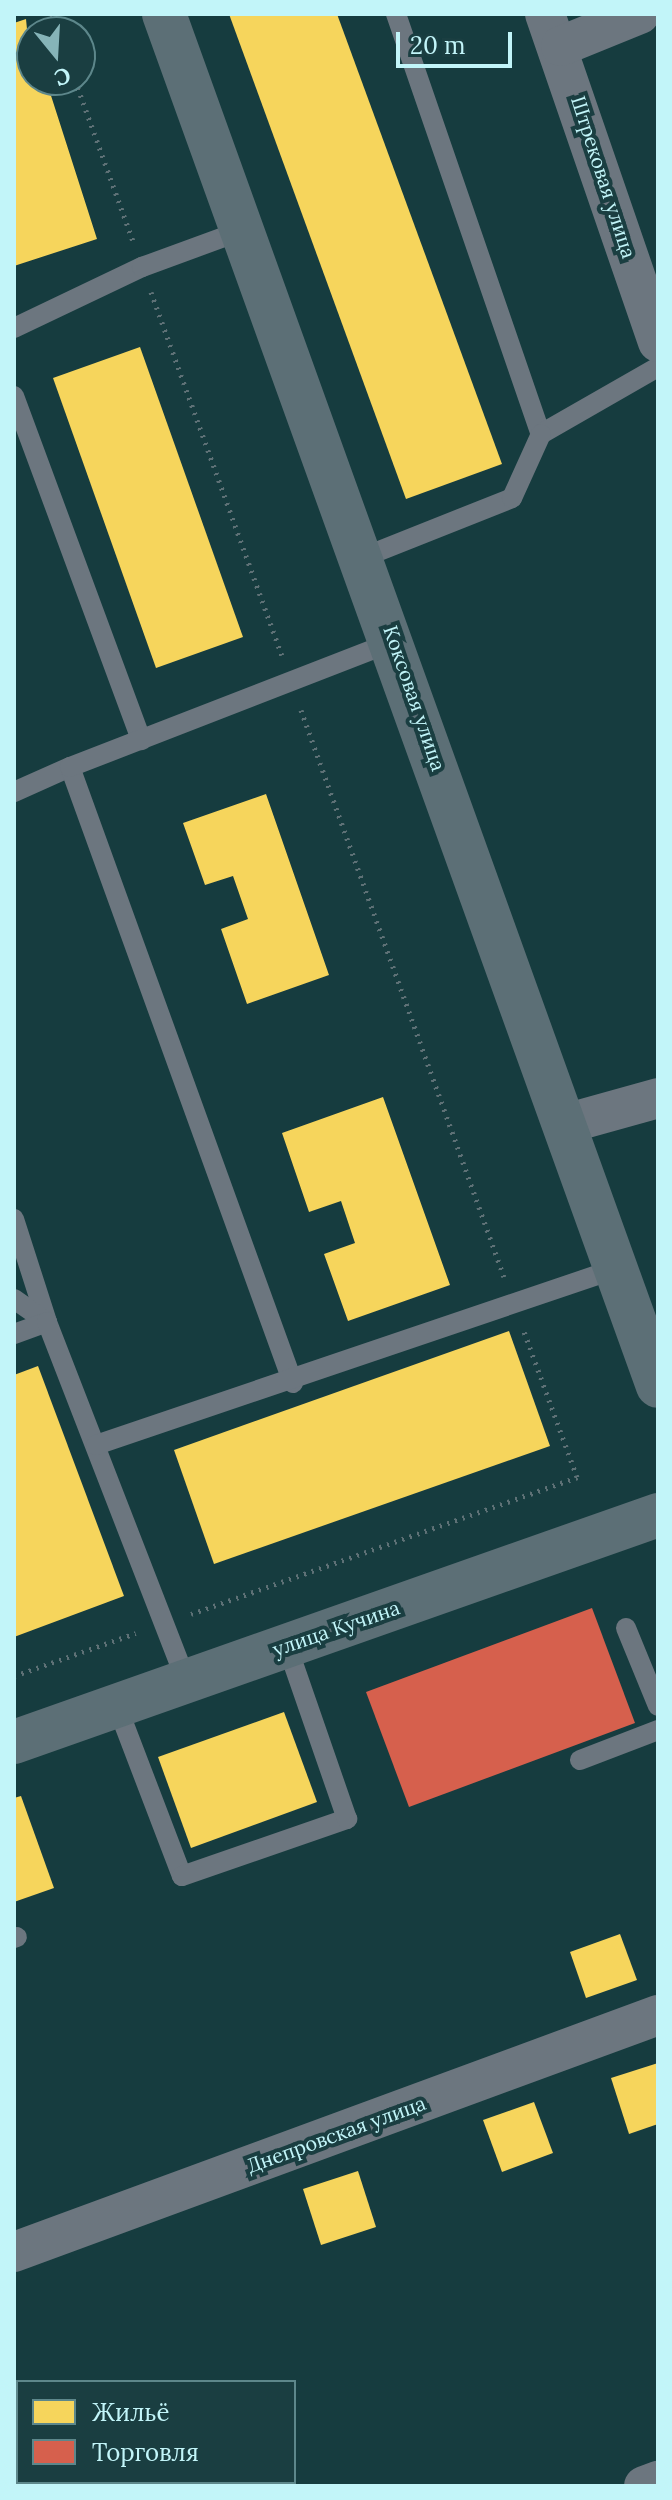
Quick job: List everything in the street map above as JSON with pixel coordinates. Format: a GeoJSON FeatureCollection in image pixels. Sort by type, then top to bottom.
{"type":"FeatureCollection","features":[{"type":"Feature","properties":{"kind":"main road","name":"Коксовая улица"},"geometry":{"type":"LineString","coordinates":[[164,14],[395,641],[658,1386]]}},
{"type":"Feature","properties":{"kind":"main road","name":"улица Кучина"},"geometry":{"type":"LineString","coordinates":[[14,1742],[658,1515]]}},
{"type":"Feature","properties":{"kind":"street"},"geometry":{"type":"LineString","coordinates":[[553,30],[640,14]]}},
{"type":"Feature","properties":{"kind":"street","name":"Штрековая улица"},"geometry":{"type":"LineString","coordinates":[[553,30],[658,342]]}},
{"type":"Feature","properties":{"kind":"street"},"geometry":{"type":"LineString","coordinates":[[565,1124],[658,1098]]}},
{"type":"Feature","properties":{"kind":"street","name":"Днепровская улица"},"geometry":{"type":"LineString","coordinates":[[14,2252],[658,2015]]}},
{"type":"Feature","properties":{"kind":"street"},"geometry":{"type":"LineString","coordinates":[[644,2486],[658,2481]]}},
{"type":"Feature","properties":{"kind":"lane"},"geometry":{"type":"LineString","coordinates":[[396,14],[541,434]]}},
{"type":"Feature","properties":{"kind":"lane"},"geometry":{"type":"LineString","coordinates":[[14,328],[142,267],[243,230]]}},
{"type":"Feature","properties":{"kind":"lane"},"geometry":{"type":"LineString","coordinates":[[364,557],[512,498],[541,434],[658,367]]}},
{"type":"Feature","properties":{"kind":"lane"},"geometry":{"type":"LineString","coordinates":[[14,396],[141,740]]}},
{"type":"Feature","properties":{"kind":"lane"},"geometry":{"type":"LineString","coordinates":[[14,792],[70,767],[395,641]]}},
{"type":"Feature","properties":{"kind":"lane"},"geometry":{"type":"LineString","coordinates":[[70,767],[293,1383]]}},
{"type":"Feature","properties":{"kind":"lane"},"geometry":{"type":"LineString","coordinates":[[14,1219],[47,1322],[186,1681]]}},
{"type":"Feature","properties":{"kind":"lane"},"geometry":{"type":"LineString","coordinates":[[96,1445],[293,1383],[512,1300],[615,1269]]}},
{"type":"Feature","properties":{"kind":"lane"},"geometry":{"type":"LineString","coordinates":[[14,1299],[47,1322]]}},
{"type":"Feature","properties":{"kind":"lane"},"geometry":{"type":"LineString","coordinates":[[14,1334],[47,1322]]}},
{"type":"Feature","properties":{"kind":"lane"},"geometry":{"type":"LineString","coordinates":[[626,1628],[658,1706]]}},
{"type":"Feature","properties":{"kind":"lane"},"geometry":{"type":"LineString","coordinates":[[117,1706],[182,1876],[347,1819],[287,1646]]}},
{"type":"Feature","properties":{"kind":"lane"},"geometry":{"type":"LineString","coordinates":[[580,1760],[658,1730]]}},
{"type":"Feature","properties":{"kind":"path"},"geometry":{"type":"LineString","coordinates":[[14,1676],[577,1477],[81,96]]}},
{"type":"Feature","properties":{"kind":"building: Жильё"},"geometry":{"type":"Polygon","coordinates":[[[229,14],[337,14],[502,464],[406,499],[229,14]]]}},
{"type":"Feature","properties":{"kind":"building: Жильё"},"geometry":{"type":"Polygon","coordinates":[[[14,23],[16,96],[51,96],[97,239],[14,266],[14,23]]]}},
{"type":"Feature","properties":{"kind":"building: Жильё"},"geometry":{"type":"Polygon","coordinates":[[[140,347],[243,637],[156,668],[53,378],[140,347]]]}},
{"type":"Feature","properties":{"kind":"building: Жильё"},"geometry":{"type":"Polygon","coordinates":[[[266,794],[329,975],[247,1004],[221,929],[248,919],[233,876],[205,885],[183,823],[266,794]]]}},
{"type":"Feature","properties":{"kind":"building: Жильё"},"geometry":{"type":"Polygon","coordinates":[[[383,1097],[450,1285],[348,1321],[324,1254],[355,1243],[341,1201],[309,1212],[282,1133],[383,1097]]]}},
{"type":"Feature","properties":{"kind":"building: Жильё"},"geometry":{"type":"Polygon","coordinates":[[[509,1331],[550,1446],[214,1564],[174,1450],[509,1331]]]}},
{"type":"Feature","properties":{"kind":"building: Жильё"},"geometry":{"type":"Polygon","coordinates":[[[38,1366],[124,1596],[14,1637],[14,1375],[38,1366]]]}},
{"type":"Feature","properties":{"kind":"building: Жильё"},"geometry":{"type":"Polygon","coordinates":[[[284,1712],[317,1802],[191,1848],[158,1757],[284,1712]]]}},
{"type":"Feature","properties":{"kind":"building: Жильё"},"geometry":{"type":"Polygon","coordinates":[[[21,1796],[54,1888],[14,1902],[14,1798],[21,1796]]]}},
{"type":"Feature","properties":{"kind":"building: Жильё"},"geometry":{"type":"Polygon","coordinates":[[[620,1934],[637,1980],[586,1998],[570,1952],[620,1934]]]}},
{"type":"Feature","properties":{"kind":"building: Жильё"},"geometry":{"type":"Polygon","coordinates":[[[658,2063],[658,2124],[629,2134],[611,2078],[658,2063]]]}},
{"type":"Feature","properties":{"kind":"building: Жильё"},"geometry":{"type":"Polygon","coordinates":[[[534,2102],[553,2153],[502,2172],[483,2120],[534,2102]]]}},
{"type":"Feature","properties":{"kind":"building: Жильё"},"geometry":{"type":"Polygon","coordinates":[[[358,2171],[376,2227],[321,2245],[303,2189],[358,2171]]]}},
{"type":"Feature","properties":{"kind":"building: Торговля"},"geometry":{"type":"Polygon","coordinates":[[[592,1608],[635,1723],[409,1807],[366,1692],[592,1608]]]}}]}
